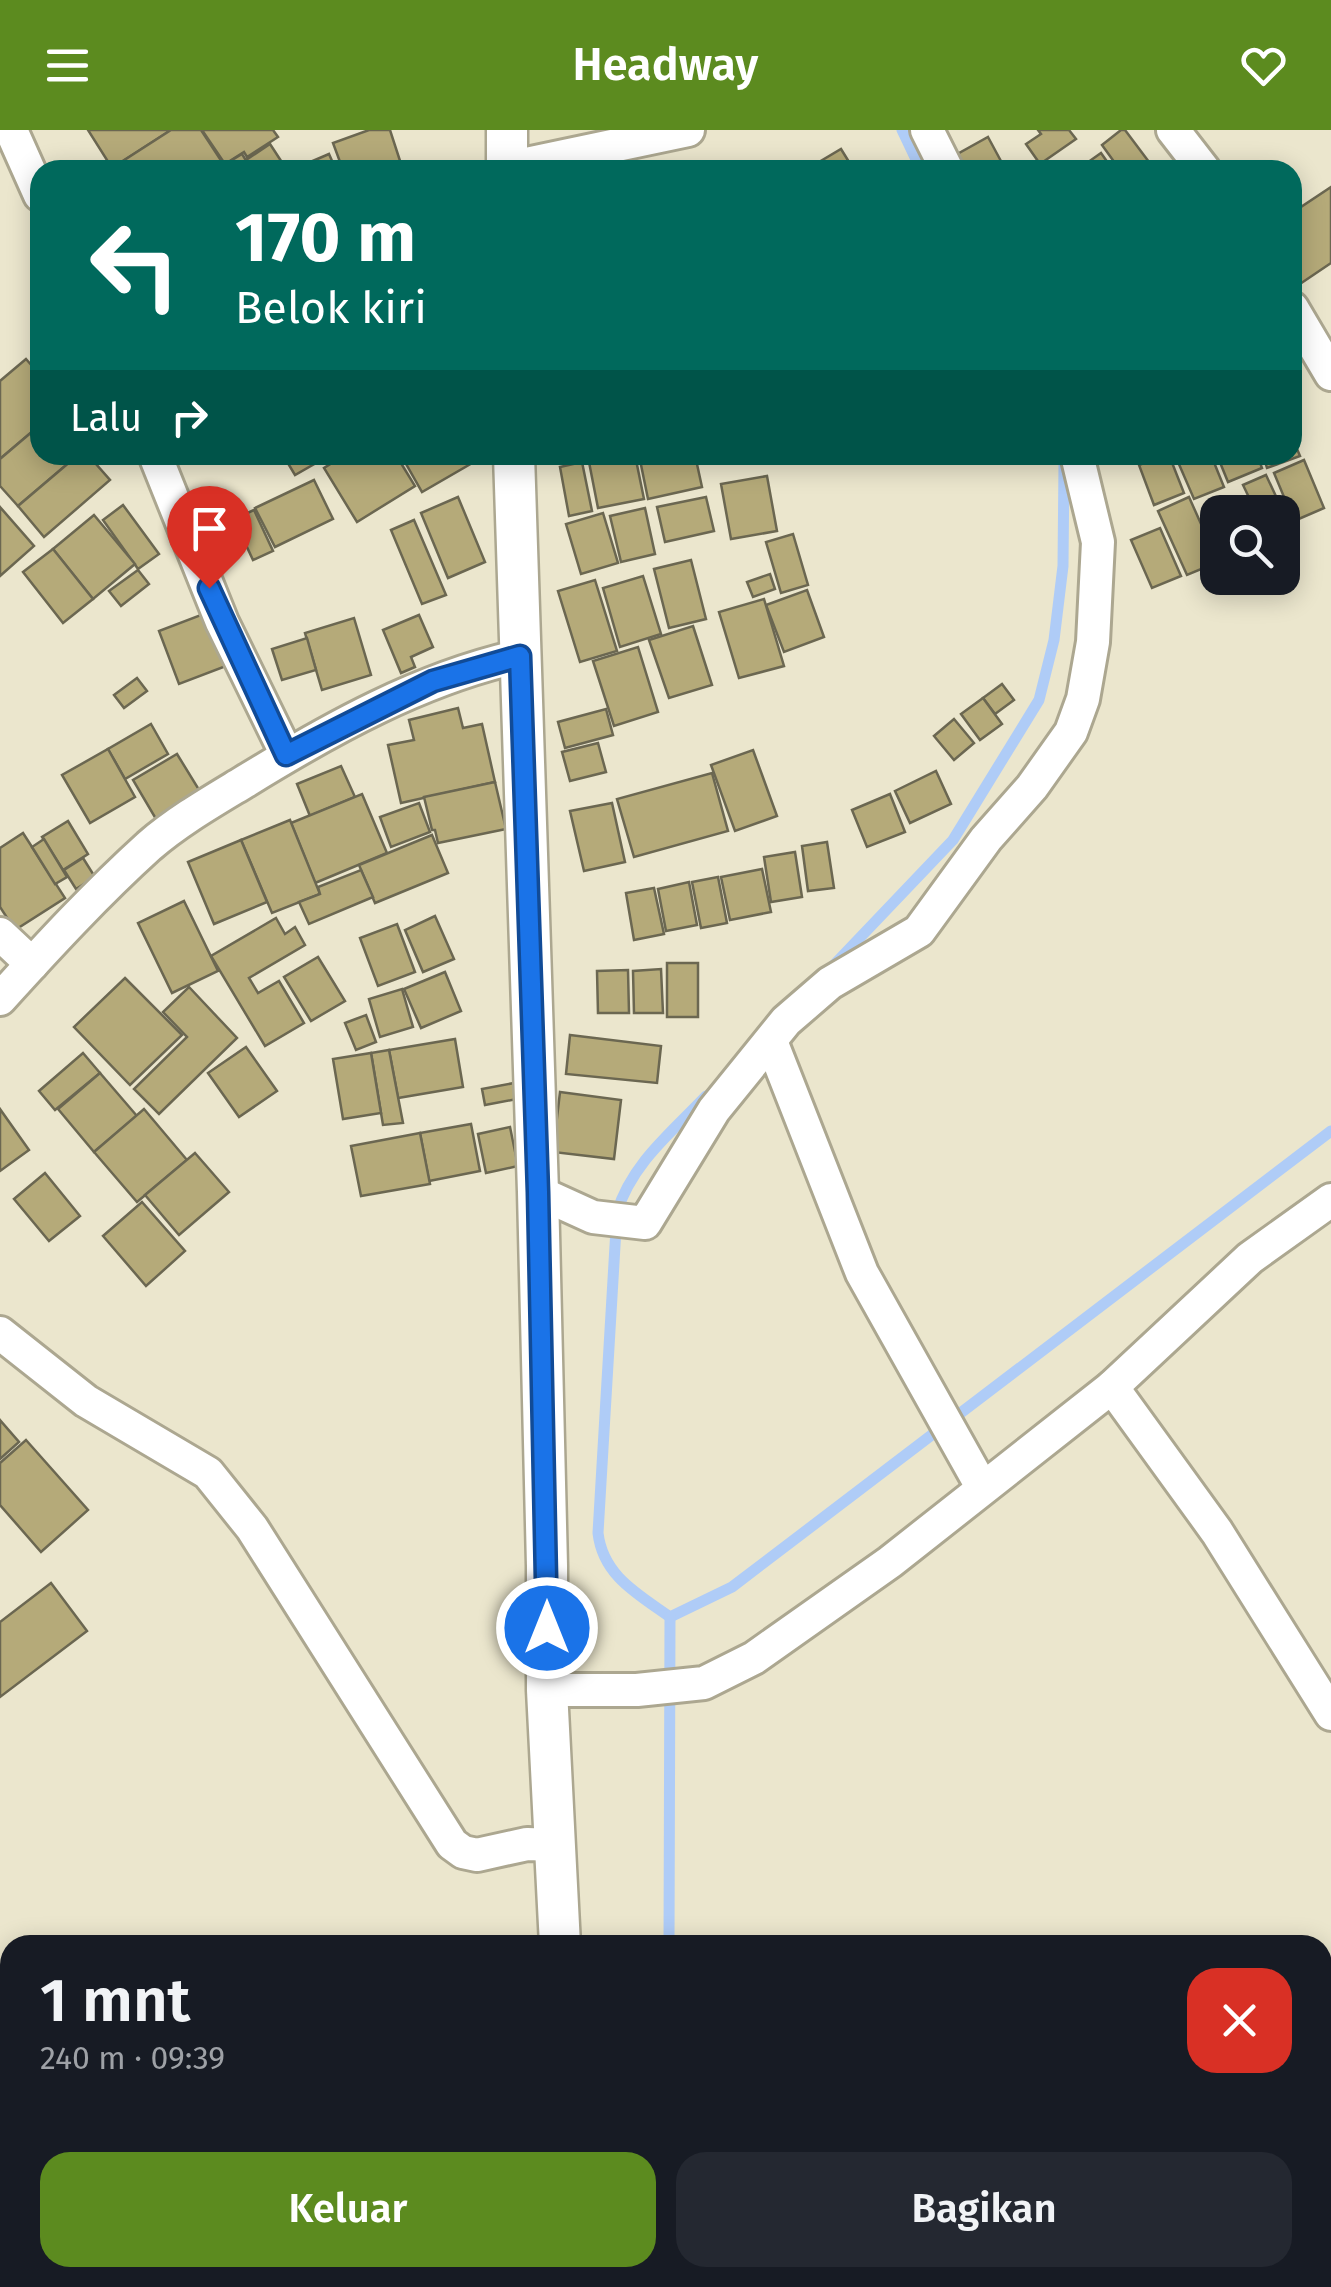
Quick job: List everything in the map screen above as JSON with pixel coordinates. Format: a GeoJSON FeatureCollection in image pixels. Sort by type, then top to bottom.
{"type":"FeatureCollection","features":[{"type":"Feature","properties":{"kind":"street"},"geometry":{"type":"LineString","coordinates":[[11,130],[30,173]]}},
{"type":"Feature","properties":{"kind":"street"},"geometry":{"type":"LineString","coordinates":[[507,156],[688,130]]}},
{"type":"Feature","properties":{"kind":"street"},"geometry":{"type":"LineString","coordinates":[[927,130],[942,160]]}},
{"type":"Feature","properties":{"kind":"street"},"geometry":{"type":"LineString","coordinates":[[1173,130],[1192,160]]}},
{"type":"Feature","properties":{"kind":"street"},"geometry":{"type":"LineString","coordinates":[[1302,325],[1331,374]]}},
{"type":"Feature","properties":{"kind":"street"},"geometry":{"type":"LineString","coordinates":[[159,465],[222,622],[286,755]]}},
{"type":"Feature","properties":{"kind":"street"},"geometry":{"type":"LineString","coordinates":[[514,465],[538,1192],[547,1690],[560,1935]]}},
{"type":"Feature","properties":{"kind":"street"},"geometry":{"type":"LineString","coordinates":[[538,1192],[592,1217],[645,1223],[714,1110],[796,1010],[830,983],[919,931],[986,839],[1032,787],[1071,732],[1083,700],[1093,642],[1098,542],[1079,465]]}},
{"type":"Feature","properties":{"kind":"street"},"geometry":{"type":"LineString","coordinates":[[0,999],[68,924],[151,844],[190,814],[286,755],[433,681],[520,656]]}},
{"type":"Feature","properties":{"kind":"street"},"geometry":{"type":"LineString","coordinates":[[0,934],[32,964]]}},
{"type":"Feature","properties":{"kind":"street"},"geometry":{"type":"LineString","coordinates":[[771,1041],[862,1273],[976,1477]]}},
{"type":"Feature","properties":{"kind":"street"},"geometry":{"type":"LineString","coordinates":[[547,1690],[637,1690],[704,1682],[754,1658],[890,1562],[976,1477],[1112,1387],[1250,1258],[1331,1200]]}},
{"type":"Feature","properties":{"kind":"street"},"geometry":{"type":"LineString","coordinates":[[0,1332],[86,1401],[208,1473],[252,1528],[452,1844],[477,1855],[527,1844],[555,1845]]}},
{"type":"Feature","properties":{"kind":"street"},"geometry":{"type":"LineString","coordinates":[[1112,1387],[1217,1532],[1331,1714]]}},
{"type":"Feature","properties":{"kind":"building"},"geometry":{"type":"Polygon","coordinates":[[[88,130],[171,130],[124,160],[107,160],[88,130]]]}},
{"type":"Feature","properties":{"kind":"building"},"geometry":{"type":"Polygon","coordinates":[[[171,130],[201,130],[221,160],[124,160],[171,130]]]}},
{"type":"Feature","properties":{"kind":"building"},"geometry":{"type":"Polygon","coordinates":[[[202,130],[273,130],[278,137],[247,157],[244,152],[231,160],[222,160],[202,130]]]}},
{"type":"Feature","properties":{"kind":"building"},"geometry":{"type":"Polygon","coordinates":[[[369,130],[390,130],[400,160],[339,160],[333,143],[369,130]]]}},
{"type":"Feature","properties":{"kind":"building"},"geometry":{"type":"Polygon","coordinates":[[[1038,130],[1069,130],[1076,139],[1046,160],[1037,160],[1026,144],[1041,134],[1038,130]]]}},
{"type":"Feature","properties":{"kind":"building"},"geometry":{"type":"Polygon","coordinates":[[[1125,130],[1148,160],[1113,160],[1102,145],[1125,130]]]}},
{"type":"Feature","properties":{"kind":"building"},"geometry":{"type":"Polygon","coordinates":[[[988,137],[1000,160],[954,160],[952,157],[988,137]]]}},
{"type":"Feature","properties":{"kind":"building"},"geometry":{"type":"Polygon","coordinates":[[[270,144],[280,160],[246,160],[270,144]]]}},
{"type":"Feature","properties":{"kind":"building"},"geometry":{"type":"Polygon","coordinates":[[[841,149],[848,160],[822,160],[841,149]]]}},
{"type":"Feature","properties":{"kind":"building"},"geometry":{"type":"Polygon","coordinates":[[[1331,187],[1331,263],[1302,283],[1302,206],[1331,187]]]}},
{"type":"Feature","properties":{"kind":"building"},"geometry":{"type":"Polygon","coordinates":[[[26,359],[30,364],[30,434],[0,459],[0,381],[26,359]]]}},
{"type":"Feature","properties":{"kind":"building"},"geometry":{"type":"Polygon","coordinates":[[[30,434],[30,465],[66,465],[18,506],[0,486],[0,459],[30,434]]]}},
{"type":"Feature","properties":{"kind":"building"},"geometry":{"type":"Polygon","coordinates":[[[1304,460],[1324,508],[1300,518],[1300,495],[1283,495],[1274,473],[1302,465],[1304,460]]]}},
{"type":"Feature","properties":{"kind":"building"},"geometry":{"type":"Polygon","coordinates":[[[66,465],[97,465],[110,480],[44,537],[18,506],[66,465]]]}},
{"type":"Feature","properties":{"kind":"building"},"geometry":{"type":"Polygon","coordinates":[[[289,465],[312,465],[295,475],[289,465]]]}},
{"type":"Feature","properties":{"kind":"building"},"geometry":{"type":"Polygon","coordinates":[[[402,465],[415,486],[357,522],[324,468],[402,465]]]}},
{"type":"Feature","properties":{"kind":"building"},"geometry":{"type":"Polygon","coordinates":[[[407,465],[469,465],[422,492],[407,465]]]}},
{"type":"Feature","properties":{"kind":"building"},"geometry":{"type":"Polygon","coordinates":[[[583,465],[592,511],[569,516],[560,467],[583,465]]]}},
{"type":"Feature","properties":{"kind":"building"},"geometry":{"type":"Polygon","coordinates":[[[590,465],[637,465],[644,499],[598,508],[590,465]]]}},
{"type":"Feature","properties":{"kind":"building"},"geometry":{"type":"Polygon","coordinates":[[[641,465],[697,465],[702,487],[648,499],[641,465]]]}},
{"type":"Feature","properties":{"kind":"building"},"geometry":{"type":"Polygon","coordinates":[[[1139,465],[1173,465],[1184,493],[1154,505],[1139,465]]]}},
{"type":"Feature","properties":{"kind":"building"},"geometry":{"type":"Polygon","coordinates":[[[1179,465],[1215,465],[1224,487],[1194,499],[1179,465]]]}},
{"type":"Feature","properties":{"kind":"building"},"geometry":{"type":"Polygon","coordinates":[[[1221,465],[1261,465],[1262,468],[1228,482],[1221,465]]]}},
{"type":"Feature","properties":{"kind":"building"},"geometry":{"type":"Polygon","coordinates":[[[1266,475],[1275,495],[1248,495],[1243,485],[1266,475]]]}},
{"type":"Feature","properties":{"kind":"building"},"geometry":{"type":"Polygon","coordinates":[[[767,476],[777,531],[731,539],[721,484],[767,476]]]}},
{"type":"Feature","properties":{"kind":"building"},"geometry":{"type":"Polygon","coordinates":[[[314,480],[333,519],[275,547],[255,508],[314,480]]]}},
{"type":"Feature","properties":{"kind":"building"},"geometry":{"type":"Polygon","coordinates":[[[458,497],[485,562],[448,578],[421,513],[458,497]]]}},
{"type":"Feature","properties":{"kind":"building"},"geometry":{"type":"Polygon","coordinates":[[[706,497],[714,531],[665,542],[657,507],[706,497]]]}},
{"type":"Feature","properties":{"kind":"building"},"geometry":{"type":"Polygon","coordinates":[[[1189,497],[1200,522],[1200,570],[1187,575],[1158,511],[1189,497]]]}},
{"type":"Feature","properties":{"kind":"building"},"geometry":{"type":"Polygon","coordinates":[[[123,505],[159,554],[138,569],[103,520],[123,505]]]}},
{"type":"Feature","properties":{"kind":"building"},"geometry":{"type":"Polygon","coordinates":[[[0,507],[34,546],[0,576],[0,507]]]}},
{"type":"Feature","properties":{"kind":"building"},"geometry":{"type":"Polygon","coordinates":[[[645,508],[655,554],[621,562],[610,516],[645,508]]]}},
{"type":"Feature","properties":{"kind":"building"},"geometry":{"type":"Polygon","coordinates":[[[254,510],[273,551],[253,560],[234,519],[254,510]]]}},
{"type":"Feature","properties":{"kind":"building"},"geometry":{"type":"Polygon","coordinates":[[[603,513],[618,563],[581,574],[566,524],[603,513]]]}},
{"type":"Feature","properties":{"kind":"building"},"geometry":{"type":"Polygon","coordinates":[[[94,515],[135,564],[93,599],[53,549],[94,515]]]}},
{"type":"Feature","properties":{"kind":"building"},"geometry":{"type":"Polygon","coordinates":[[[414,520],[446,595],[422,604],[391,530],[414,520]]]}},
{"type":"Feature","properties":{"kind":"building"},"geometry":{"type":"Polygon","coordinates":[[[1160,528],[1181,576],[1152,588],[1131,540],[1160,528]]]}},
{"type":"Feature","properties":{"kind":"building"},"geometry":{"type":"Polygon","coordinates":[[[793,534],[808,585],[781,593],[766,542],[793,534]]]}},
{"type":"Feature","properties":{"kind":"building"},"geometry":{"type":"Polygon","coordinates":[[[53,549],[93,599],[63,623],[23,572],[53,549]]]}},
{"type":"Feature","properties":{"kind":"building"},"geometry":{"type":"Polygon","coordinates":[[[691,560],[706,619],[669,628],[654,569],[691,560]]]}},
{"type":"Feature","properties":{"kind":"building"},"geometry":{"type":"Polygon","coordinates":[[[138,570],[149,584],[121,606],[109,591],[138,570]]]}},
{"type":"Feature","properties":{"kind":"building"},"geometry":{"type":"Polygon","coordinates":[[[770,574],[775,589],[753,597],[747,582],[770,574]]]}},
{"type":"Feature","properties":{"kind":"building"},"geometry":{"type":"Polygon","coordinates":[[[643,576],[661,634],[620,647],[603,588],[643,576]]]}},
{"type":"Feature","properties":{"kind":"building"},"geometry":{"type":"Polygon","coordinates":[[[595,580],[617,651],[580,662],[558,591],[595,580]]]}},
{"type":"Feature","properties":{"kind":"building"},"geometry":{"type":"Polygon","coordinates":[[[807,590],[824,637],[784,652],[766,605],[807,590]]]}},
{"type":"Feature","properties":{"kind":"building"},"geometry":{"type":"Polygon","coordinates":[[[764,599],[784,666],[739,678],[719,612],[764,599]]]}},
{"type":"Feature","properties":{"kind":"building"},"geometry":{"type":"Polygon","coordinates":[[[206,613],[226,666],[179,684],[159,631],[206,613]]]}},
{"type":"Feature","properties":{"kind":"building"},"geometry":{"type":"Polygon","coordinates":[[[419,615],[433,647],[411,657],[415,667],[401,673],[383,630],[419,615]]]}},
{"type":"Feature","properties":{"kind":"building"},"geometry":{"type":"Polygon","coordinates":[[[354,618],[371,675],[322,690],[305,633],[354,618]]]}},
{"type":"Feature","properties":{"kind":"building"},"geometry":{"type":"Polygon","coordinates":[[[693,626],[712,685],[669,698],[649,640],[693,626]]]}},
{"type":"Feature","properties":{"kind":"building"},"geometry":{"type":"Polygon","coordinates":[[[307,638],[316,670],[282,680],[272,649],[307,638]]]}},
{"type":"Feature","properties":{"kind":"building"},"geometry":{"type":"Polygon","coordinates":[[[638,647],[658,712],[614,726],[593,661],[638,647]]]}},
{"type":"Feature","properties":{"kind":"building"},"geometry":{"type":"Polygon","coordinates":[[[137,678],[147,691],[124,708],[114,695],[137,678]]]}},
{"type":"Feature","properties":{"kind":"building"},"geometry":{"type":"Polygon","coordinates":[[[1002,684],[1014,700],[995,714],[983,698],[1002,684]]]}},
{"type":"Feature","properties":{"kind":"building"},"geometry":{"type":"Polygon","coordinates":[[[983,698],[1002,724],[980,740],[961,714],[983,698]]]}},
{"type":"Feature","properties":{"kind":"building"},"geometry":{"type":"Polygon","coordinates":[[[458,708],[463,728],[482,724],[495,782],[401,803],[388,745],[414,740],[409,720],[458,708]]]}},
{"type":"Feature","properties":{"kind":"building"},"geometry":{"type":"Polygon","coordinates":[[[606,709],[613,735],[565,748],[558,722],[606,709]]]}},
{"type":"Feature","properties":{"kind":"building"},"geometry":{"type":"Polygon","coordinates":[[[954,719],[974,743],[954,760],[934,736],[954,719]]]}},
{"type":"Feature","properties":{"kind":"building"},"geometry":{"type":"Polygon","coordinates":[[[151,724],[168,754],[125,779],[108,749],[151,724]]]}},
{"type":"Feature","properties":{"kind":"building"},"geometry":{"type":"Polygon","coordinates":[[[598,743],[606,772],[570,781],[562,752],[598,743]]]}},
{"type":"Feature","properties":{"kind":"building"},"geometry":{"type":"Polygon","coordinates":[[[108,749],[135,797],[90,823],[62,775],[108,749]]]}},
{"type":"Feature","properties":{"kind":"building"},"geometry":{"type":"Polygon","coordinates":[[[753,750],[777,816],[735,831],[711,765],[753,750]]]}},
{"type":"Feature","properties":{"kind":"building"},"geometry":{"type":"Polygon","coordinates":[[[177,754],[201,793],[156,819],[133,780],[177,754]]]}},
{"type":"Feature","properties":{"kind":"building"},"geometry":{"type":"Polygon","coordinates":[[[341,766],[355,797],[310,816],[297,784],[341,766]]]}},
{"type":"Feature","properties":{"kind":"building"},"geometry":{"type":"Polygon","coordinates":[[[936,771],[951,804],[910,823],[895,791],[936,771]]]}},
{"type":"Feature","properties":{"kind":"building"},"geometry":{"type":"Polygon","coordinates":[[[712,773],[728,831],[634,857],[617,799],[712,773]]]}},
{"type":"Feature","properties":{"kind":"building"},"geometry":{"type":"Polygon","coordinates":[[[495,782],[506,829],[438,843],[424,797],[495,782]]]}},
{"type":"Feature","properties":{"kind":"building"},"geometry":{"type":"Polygon","coordinates":[[[362,794],[387,853],[315,883],[291,823],[362,794]]]}},
{"type":"Feature","properties":{"kind":"building"},"geometry":{"type":"Polygon","coordinates":[[[890,794],[905,832],[867,847],[852,810],[890,794]]]}},
{"type":"Feature","properties":{"kind":"building"},"geometry":{"type":"Polygon","coordinates":[[[419,803],[430,832],[391,847],[380,817],[419,803]]]}},
{"type":"Feature","properties":{"kind":"building"},"geometry":{"type":"Polygon","coordinates":[[[612,803],[625,862],[584,871],[570,811],[612,803]]]}},
{"type":"Feature","properties":{"kind":"building"},"geometry":{"type":"Polygon","coordinates":[[[290,820],[320,894],[272,913],[241,840],[290,820]]]}},
{"type":"Feature","properties":{"kind":"building"},"geometry":{"type":"Polygon","coordinates":[[[68,821],[88,854],[63,870],[42,837],[68,821]]]}},
{"type":"Feature","properties":{"kind":"building"},"geometry":{"type":"Polygon","coordinates":[[[23,833],[65,898],[15,930],[0,907],[0,848],[23,833]]]}},
{"type":"Feature","properties":{"kind":"building"},"geometry":{"type":"Polygon","coordinates":[[[432,835],[448,873],[375,903],[359,865],[432,835]]]}},
{"type":"Feature","properties":{"kind":"building"},"geometry":{"type":"Polygon","coordinates":[[[44,839],[67,877],[55,884],[32,847],[44,839]]]}},
{"type":"Feature","properties":{"kind":"building"},"geometry":{"type":"Polygon","coordinates":[[[241,840],[267,902],[214,924],[188,862],[241,840]]]}},
{"type":"Feature","properties":{"kind":"building"},"geometry":{"type":"Polygon","coordinates":[[[827,842],[834,888],[808,891],[802,846],[827,842]]]}},
{"type":"Feature","properties":{"kind":"building"},"geometry":{"type":"Polygon","coordinates":[[[795,852],[802,897],[771,902],[764,857],[795,852]]]}},
{"type":"Feature","properties":{"kind":"building"},"geometry":{"type":"Polygon","coordinates":[[[83,858],[95,877],[76,889],[64,870],[83,858]]]}},
{"type":"Feature","properties":{"kind":"building"},"geometry":{"type":"Polygon","coordinates":[[[762,869],[771,912],[730,920],[721,877],[762,869]]]}},
{"type":"Feature","properties":{"kind":"building"},"geometry":{"type":"Polygon","coordinates":[[[361,870],[373,897],[309,924],[299,902],[320,894],[318,887],[361,870]]]}},
{"type":"Feature","properties":{"kind":"building"},"geometry":{"type":"Polygon","coordinates":[[[718,877],[727,923],[701,928],[692,882],[718,877]]]}},
{"type":"Feature","properties":{"kind":"building"},"geometry":{"type":"Polygon","coordinates":[[[689,882],[697,925],[666,931],[658,889],[689,882]]]}},
{"type":"Feature","properties":{"kind":"building"},"geometry":{"type":"Polygon","coordinates":[[[654,888],[664,934],[634,940],[626,893],[654,888]]]}},
{"type":"Feature","properties":{"kind":"building"},"geometry":{"type":"Polygon","coordinates":[[[184,901],[218,971],[172,993],[138,923],[184,901]]]}},
{"type":"Feature","properties":{"kind":"building"},"geometry":{"type":"Polygon","coordinates":[[[435,916],[454,959],[423,972],[405,930],[435,916]]]}},
{"type":"Feature","properties":{"kind":"building"},"geometry":{"type":"Polygon","coordinates":[[[276,918],[285,934],[295,927],[305,945],[249,978],[258,993],[279,981],[304,1023],[265,1046],[211,956],[276,918]]]}},
{"type":"Feature","properties":{"kind":"building"},"geometry":{"type":"Polygon","coordinates":[[[397,924],[415,972],[378,986],[360,938],[397,924]]]}},
{"type":"Feature","properties":{"kind":"building"},"geometry":{"type":"Polygon","coordinates":[[[318,957],[345,1001],[311,1021],[284,977],[318,957]]]}},
{"type":"Feature","properties":{"kind":"building"},"geometry":{"type":"Polygon","coordinates":[[[667,963],[698,963],[698,1017],[667,1017],[667,963]]]}},
{"type":"Feature","properties":{"kind":"building"},"geometry":{"type":"Polygon","coordinates":[[[661,969],[663,1013],[634,1013],[633,971],[661,969]]]}},
{"type":"Feature","properties":{"kind":"building"},"geometry":{"type":"Polygon","coordinates":[[[628,970],[629,1013],[598,1013],[597,971],[628,970]]]}},
{"type":"Feature","properties":{"kind":"building"},"geometry":{"type":"Polygon","coordinates":[[[445,972],[461,1011],[421,1028],[404,989],[445,972]]]}},
{"type":"Feature","properties":{"kind":"building"},"geometry":{"type":"Polygon","coordinates":[[[125,978],[182,1035],[130,1085],[74,1027],[125,978]]]}},
{"type":"Feature","properties":{"kind":"building"},"geometry":{"type":"Polygon","coordinates":[[[189,987],[237,1038],[159,1114],[134,1089],[187,1037],[163,1012],[189,987]]]}},
{"type":"Feature","properties":{"kind":"building"},"geometry":{"type":"Polygon","coordinates":[[[402,989],[413,1027],[380,1037],[369,999],[402,989]]]}},
{"type":"Feature","properties":{"kind":"building"},"geometry":{"type":"Polygon","coordinates":[[[366,1015],[376,1042],[356,1050],[345,1023],[366,1015]]]}},
{"type":"Feature","properties":{"kind":"building"},"geometry":{"type":"Polygon","coordinates":[[[570,1035],[661,1046],[657,1083],[566,1074],[570,1035]]]}},
{"type":"Feature","properties":{"kind":"building"},"geometry":{"type":"Polygon","coordinates":[[[455,1039],[463,1087],[398,1098],[389,1050],[455,1039]]]}},
{"type":"Feature","properties":{"kind":"building"},"geometry":{"type":"Polygon","coordinates":[[[246,1047],[277,1091],[239,1117],[208,1073],[246,1047]]]}},
{"type":"Feature","properties":{"kind":"building"},"geometry":{"type":"Polygon","coordinates":[[[389,1050],[403,1123],[383,1125],[371,1053],[389,1050]]]}},
{"type":"Feature","properties":{"kind":"building"},"geometry":{"type":"Polygon","coordinates":[[[83,1053],[100,1073],[55,1110],[39,1091],[83,1053]]]}},
{"type":"Feature","properties":{"kind":"building"},"geometry":{"type":"Polygon","coordinates":[[[371,1053],[381,1113],[343,1119],[333,1059],[371,1053]]]}},
{"type":"Feature","properties":{"kind":"building"},"geometry":{"type":"Polygon","coordinates":[[[100,1073],[137,1116],[94,1152],[58,1109],[100,1073]]]}},
{"type":"Feature","properties":{"kind":"building"},"geometry":{"type":"Polygon","coordinates":[[[514,1083],[517,1099],[485,1105],[482,1089],[514,1083]]]}},
{"type":"Feature","properties":{"kind":"building"},"geometry":{"type":"Polygon","coordinates":[[[560,1092],[621,1100],[614,1159],[553,1152],[560,1092]]]}},
{"type":"Feature","properties":{"kind":"building"},"geometry":{"type":"Polygon","coordinates":[[[0,1109],[29,1150],[0,1171],[0,1109]]]}},
{"type":"Feature","properties":{"kind":"building"},"geometry":{"type":"Polygon","coordinates":[[[144,1109],[187,1160],[137,1202],[94,1152],[144,1109]]]}},
{"type":"Feature","properties":{"kind":"building"},"geometry":{"type":"Polygon","coordinates":[[[471,1124],[480,1171],[429,1181],[420,1133],[471,1124]]]}},
{"type":"Feature","properties":{"kind":"building"},"geometry":{"type":"Polygon","coordinates":[[[510,1127],[518,1166],[486,1173],[478,1134],[510,1127]]]}},
{"type":"Feature","properties":{"kind":"building"},"geometry":{"type":"Polygon","coordinates":[[[420,1133],[430,1184],[361,1196],[351,1146],[420,1133]]]}},
{"type":"Feature","properties":{"kind":"building"},"geometry":{"type":"Polygon","coordinates":[[[195,1153],[229,1192],[179,1235],[145,1195],[195,1153]]]}},
{"type":"Feature","properties":{"kind":"building"},"geometry":{"type":"Polygon","coordinates":[[[45,1173],[80,1216],[49,1241],[14,1199],[45,1173]]]}},
{"type":"Feature","properties":{"kind":"building"},"geometry":{"type":"Polygon","coordinates":[[[142,1202],[185,1251],[146,1286],[103,1236],[142,1202]]]}},
{"type":"Feature","properties":{"kind":"building"},"geometry":{"type":"Polygon","coordinates":[[[0,1420],[19,1442],[0,1459],[0,1420]]]}},
{"type":"Feature","properties":{"kind":"building"},"geometry":{"type":"Polygon","coordinates":[[[26,1440],[88,1510],[41,1552],[0,1505],[0,1463],[26,1440]]]}},
{"type":"Feature","properties":{"kind":"building"},"geometry":{"type":"Polygon","coordinates":[[[51,1583],[87,1631],[0,1697],[0,1622],[51,1583]]]}},
{"type":"Feature","properties":{"kind":"waterway"},"geometry":{"type":"LineString","coordinates":[[902,130],[916,160]]}},
{"type":"Feature","properties":{"kind":"waterway"},"geometry":{"type":"LineString","coordinates":[[831,968],[953,840],[1039,700],[1054,640],[1063,566],[1064,465]]}},
{"type":"Feature","properties":{"kind":"waterway"},"geometry":{"type":"LineString","coordinates":[[670,1617],[634,1592],[615,1572],[601,1548],[598,1533],[617,1212],[643,1163],[706,1096]]}},
{"type":"Feature","properties":{"kind":"waterway"},"geometry":{"type":"LineString","coordinates":[[670,1617],[732,1587],[1331,1131]]}},
{"type":"Feature","properties":{"kind":"waterway"},"geometry":{"type":"LineString","coordinates":[[669,1935],[670,1617]]}},
{"type":"Feature","properties":{"kind":"route"},"geometry":{"type":"LineString","coordinates":[[209,588],[286,755],[433,681],[520,656],[538,1192],[547,1628]]}}]}
